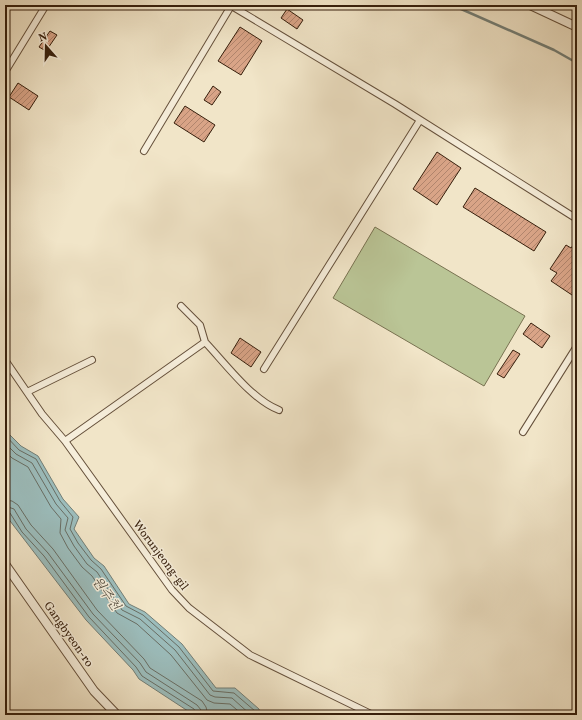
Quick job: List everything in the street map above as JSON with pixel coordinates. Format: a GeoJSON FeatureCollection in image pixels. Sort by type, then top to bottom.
{"type":"FeatureCollection","features":[{"type":"Feature","properties":{"kind":"street"},"geometry":{"type":"LineString","coordinates":[[5,72],[46,5]]}},
{"type":"Feature","properties":{"kind":"street"},"geometry":{"type":"LineString","coordinates":[[144,151],[231,5],[420,120],[577,219]]}},
{"type":"Feature","properties":{"kind":"street"},"geometry":{"type":"LineString","coordinates":[[530,5],[577,27]]}},
{"type":"Feature","properties":{"kind":"street"},"geometry":{"type":"LineString","coordinates":[[264,369],[420,120]]}},
{"type":"Feature","properties":{"kind":"street"},"geometry":{"type":"LineString","coordinates":[[181,306],[200,325],[205,342],[259,398],[272,408],[279,410]]}},
{"type":"Feature","properties":{"kind":"street"},"geometry":{"type":"LineString","coordinates":[[65,441],[205,342]]}},
{"type":"Feature","properties":{"kind":"street"},"geometry":{"type":"LineString","coordinates":[[523,432],[577,346]]}},
{"type":"Feature","properties":{"kind":"street","name":"Worunjeong-gil"},"geometry":{"type":"LineString","coordinates":[[5,360],[42,414],[65,441],[172,590],[189,608],[250,655],[373,715]]}},
{"type":"Feature","properties":{"kind":"street"},"geometry":{"type":"LineString","coordinates":[[27,392],[92,360]]}},
{"type":"Feature","properties":{"kind":"street","name":"Gangbyeon-ro"},"geometry":{"type":"LineString","coordinates":[[5,564],[94,691],[117,715]]}},
{"type":"Feature","properties":{"kind":"green space"},"geometry":{"type":"Polygon","coordinates":[[[375,227],[525,316],[484,386],[333,298],[375,227]]]}},
{"type":"Feature","properties":{"kind":"water","name":"원주천"},"geometry":{"type":"Polygon","coordinates":[[[5,430],[21,446],[38,456],[63,499],[79,517],[74,529],[94,558],[104,566],[129,604],[145,612],[182,644],[216,688],[235,688],[259,709],[261,715],[194,715],[139,679],[133,670],[86,620],[7,517],[5,508],[5,430]]]}},
{"type":"Feature","properties":{"kind":"building"},"geometry":{"type":"Polygon","coordinates":[[[287,9],[303,20],[297,29],[281,18],[287,9]]]}},
{"type":"Feature","properties":{"kind":"building"},"geometry":{"type":"Polygon","coordinates":[[[240,27],[262,41],[241,75],[218,61],[240,27]]]}},
{"type":"Feature","properties":{"kind":"building"},"geometry":{"type":"Polygon","coordinates":[[[50,31],[57,35],[46,51],[39,47],[50,31]]]}},
{"type":"Feature","properties":{"kind":"building"},"geometry":{"type":"Polygon","coordinates":[[[18,83],[38,96],[29,110],[9,97],[18,83]]]}},
{"type":"Feature","properties":{"kind":"building"},"geometry":{"type":"Polygon","coordinates":[[[213,86],[221,92],[212,105],[204,100],[213,86]]]}},
{"type":"Feature","properties":{"kind":"building"},"geometry":{"type":"Polygon","coordinates":[[[185,106],[215,125],[204,142],[174,123],[185,106]]]}},
{"type":"Feature","properties":{"kind":"building"},"geometry":{"type":"Polygon","coordinates":[[[437,152],[461,168],[437,205],[413,189],[437,152]]]}},
{"type":"Feature","properties":{"kind":"building"},"geometry":{"type":"Polygon","coordinates":[[[475,188],[546,232],[534,251],[463,207],[475,188]]]}},
{"type":"Feature","properties":{"kind":"building"},"geometry":{"type":"Polygon","coordinates":[[[577,240],[577,288],[572,295],[551,281],[557,273],[550,269],[566,245],[571,248],[577,240]]]}},
{"type":"Feature","properties":{"kind":"building"},"geometry":{"type":"Polygon","coordinates":[[[531,323],[550,336],[542,348],[523,334],[531,323]]]}},
{"type":"Feature","properties":{"kind":"building"},"geometry":{"type":"Polygon","coordinates":[[[240,338],[261,352],[251,367],[231,353],[240,338]]]}},
{"type":"Feature","properties":{"kind":"building"},"geometry":{"type":"Polygon","coordinates":[[[513,350],[520,354],[504,378],[497,374],[513,350]]]}},
{"type":"Feature","properties":{"kind":"waterway"},"geometry":{"type":"LineString","coordinates":[[452,5],[554,50],[577,63]]}}]}
